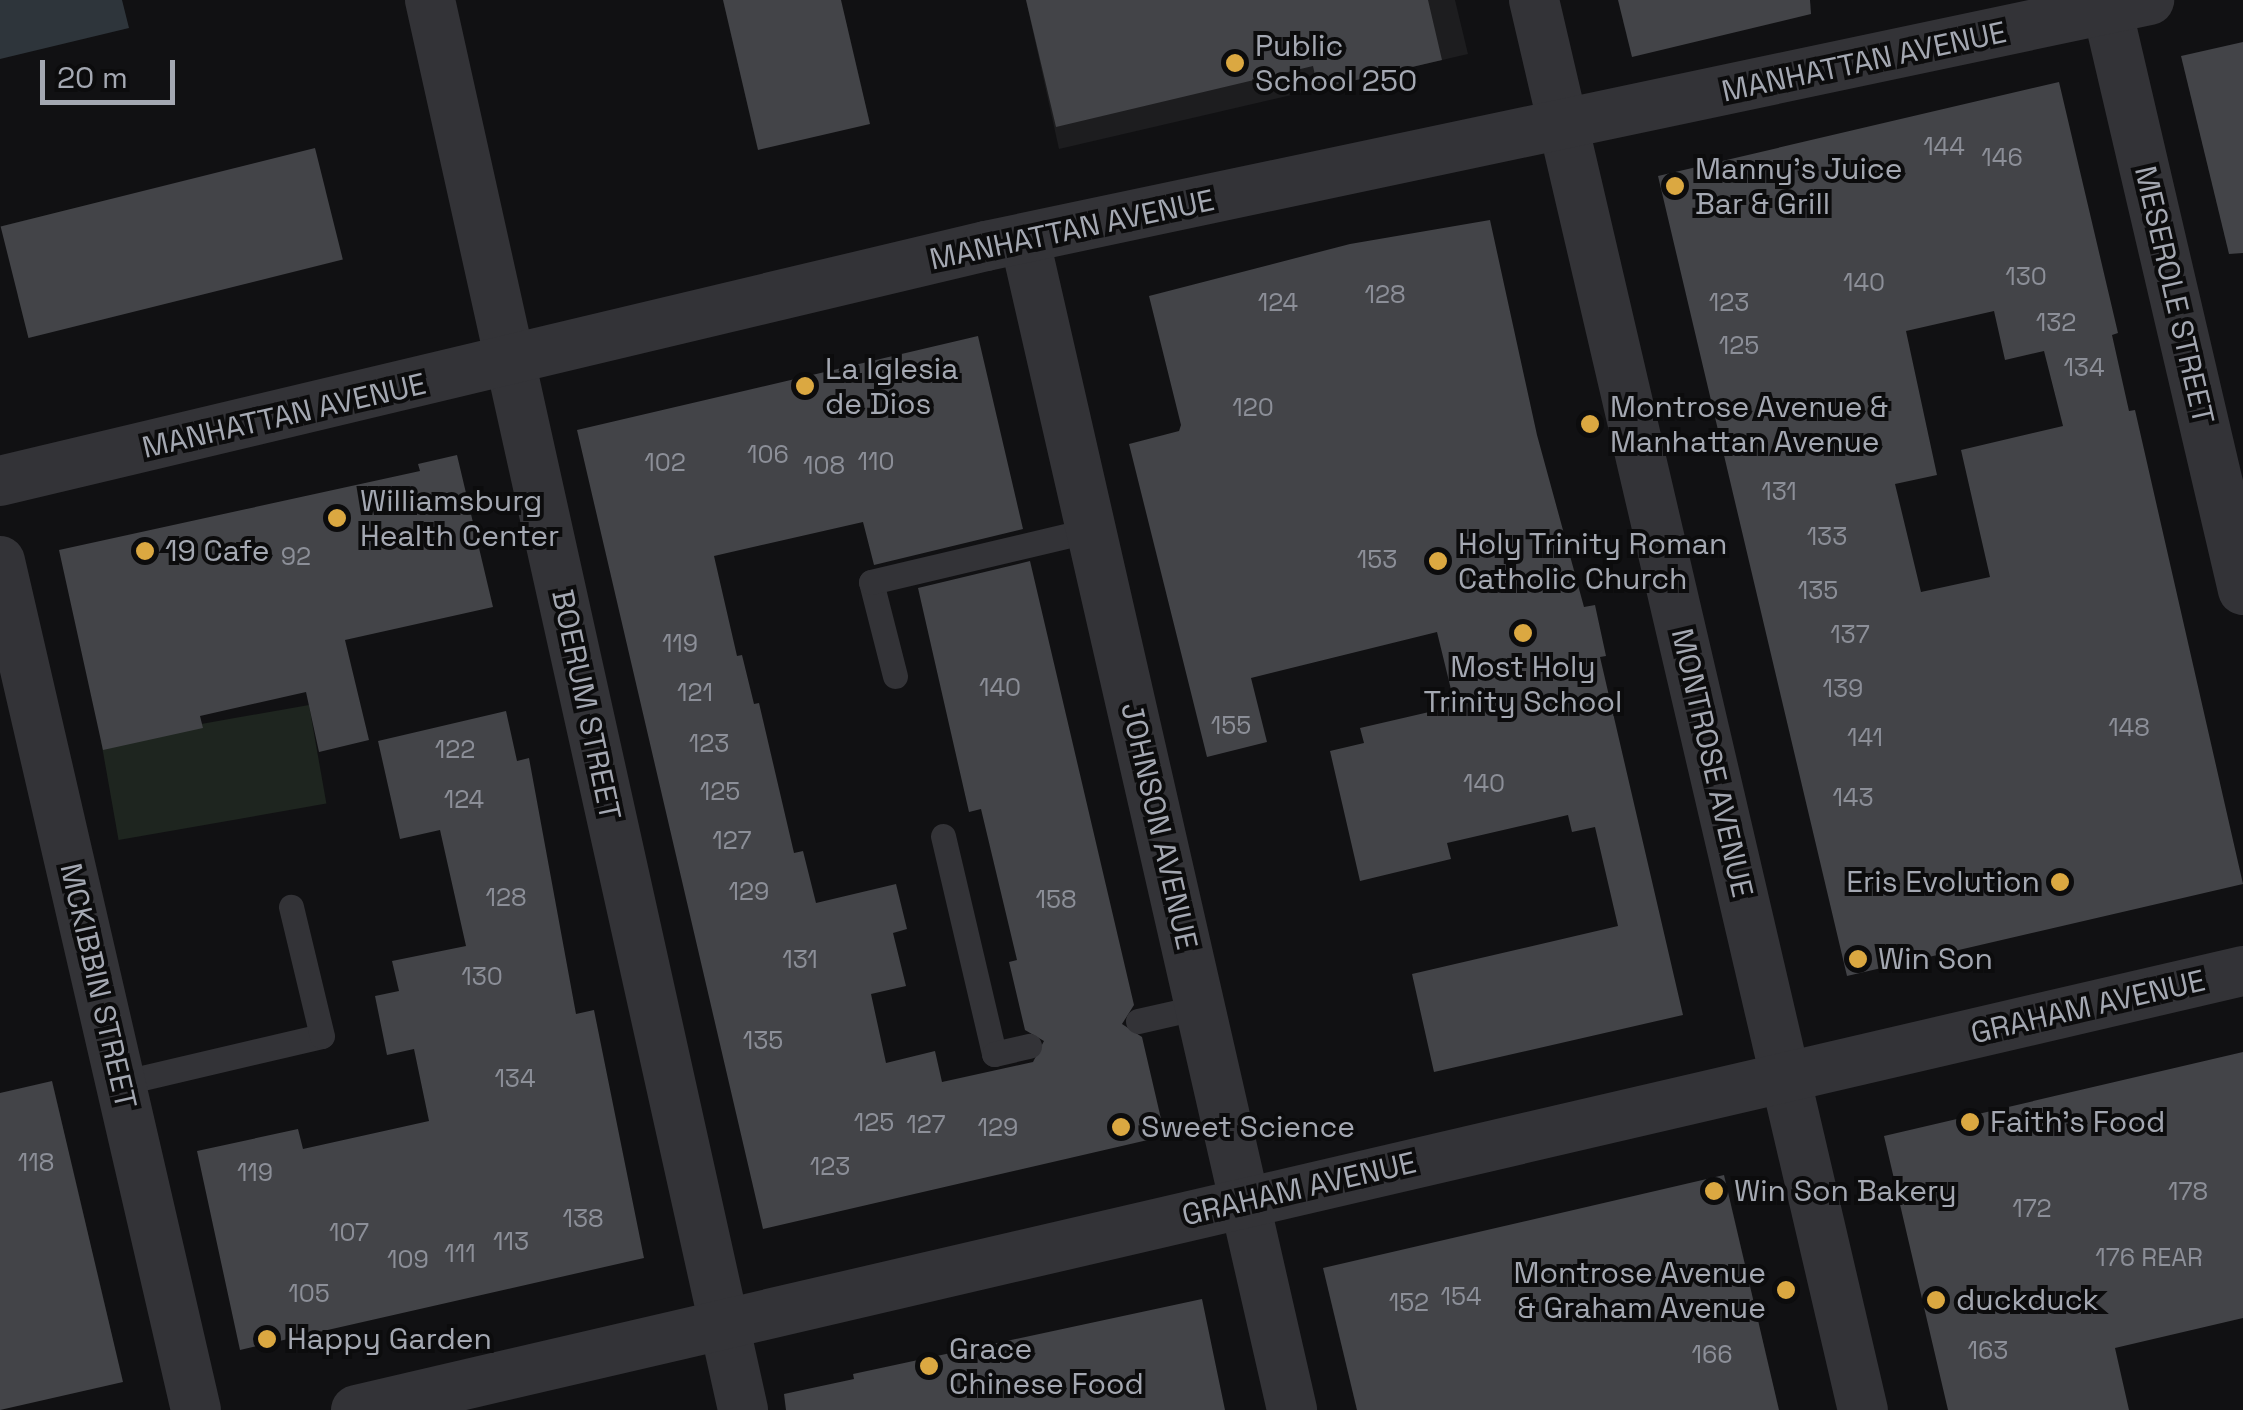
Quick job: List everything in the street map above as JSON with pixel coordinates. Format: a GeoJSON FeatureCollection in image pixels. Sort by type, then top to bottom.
{"type":"FeatureCollection","features":[{"type":"Feature","properties":{"kind":"street","name":"BOERUM STREET"},"geometry":{"type":"LineString","coordinates":[[430,0],[743,1410]]}},
{"type":"Feature","properties":{"kind":"street","name":"MONTROSE AVENUE"},"geometry":{"type":"LineString","coordinates":[[1534,0],[1864,1410]]}},
{"type":"Feature","properties":{"kind":"street","name":"MANHATTAN AVENUE"},"geometry":{"type":"LineString","coordinates":[[0,481],[1026,241],[2121,3]]}},
{"type":"Feature","properties":{"kind":"street","name":"MESEROLE STREET"},"geometry":{"type":"LineString","coordinates":[[2121,3],[2243,590]]}},
{"type":"Feature","properties":{"kind":"street","name":"JOHNSON AVENUE"},"geometry":{"type":"LineString","coordinates":[[1026,241],[1292,1410]]}},
{"type":"Feature","properties":{"kind":"street","name":"MCKIBBIN STREET"},"geometry":{"type":"LineString","coordinates":[[0,562],[196,1410]]}},
{"type":"Feature","properties":{"kind":"street","name":"GRAHAM AVENUE"},"geometry":{"type":"LineString","coordinates":[[356,1410],[2243,972]]}},
{"type":"Feature","properties":{"kind":"lane"},"geometry":{"type":"LineString","coordinates":[[895,676],[871,582],[1091,530]]}},
{"type":"Feature","properties":{"kind":"lane"},"geometry":{"type":"LineString","coordinates":[[944,836],[994,1054],[1029,1046]]}},
{"type":"Feature","properties":{"kind":"lane"},"geometry":{"type":"LineString","coordinates":[[121,1083],[322,1036],[291,907]]}},
{"type":"Feature","properties":{"kind":"lane"},"geometry":{"type":"LineString","coordinates":[[1138,1021],[1200,1007]]}},
{"type":"Feature","properties":{"kind":"shaded area"},"geometry":{"type":"Polygon","coordinates":[[[0,0],[122,0],[129,28],[0,59],[0,0]]]}},
{"type":"Feature","properties":{"kind":"shaded area","name":"Public School 250"},"geometry":{"type":"Polygon","coordinates":[[[1026,0],[1455,0],[1468,54],[1059,149],[1026,0]]]}},
{"type":"Feature","properties":{"kind":"shaded area"},"geometry":{"type":"Polygon","coordinates":[[[309,705],[326,803],[119,840],[101,742],[309,705]]]}},
{"type":"Feature","properties":{"kind":"building"},"geometry":{"type":"Polygon","coordinates":[[[723,0],[841,0],[870,124],[758,150],[723,0]]]}},
{"type":"Feature","properties":{"kind":"building","name":"Public School 250"},"geometry":{"type":"Polygon","coordinates":[[[1026,0],[1428,0],[1442,60],[1318,89],[1313,66],[1056,127],[1026,0]]]}},
{"type":"Feature","properties":{"kind":"building"},"geometry":{"type":"Polygon","coordinates":[[[1618,0],[1810,0],[1811,14],[1632,57],[1618,0]]]}},
{"type":"Feature","properties":{"kind":"building"},"geometry":{"type":"Polygon","coordinates":[[[2243,42],[2243,253],[2229,254],[2181,56],[2243,42]]]}},
{"type":"Feature","properties":{"kind":"building"},"geometry":{"type":"Polygon","coordinates":[[[2059,82],[2118,333],[2112,335],[2129,411],[2135,410],[2243,884],[1847,976],[1658,176],[2059,82]],[[1994,311],[1906,331],[1937,475],[1895,484],[1921,592],[1990,577],[1961,450],[2063,426],[2044,351],[2005,360],[1994,311]]]}},
{"type":"Feature","properties":{"kind":"building"},"geometry":{"type":"Polygon","coordinates":[[[315,148],[343,260],[28,338],[1,226],[315,148]]]}},
{"type":"Feature","properties":{"kind":"building"},"geometry":{"type":"Polygon","coordinates":[[[1490,220],[1537,435],[1584,607],[1595,605],[1606,656],[1600,657],[1683,1015],[1434,1072],[1412,974],[1618,926],[1595,827],[1572,832],[1568,815],[1447,843],[1451,859],[1360,881],[1330,751],[1364,743],[1360,728],[1455,706],[1437,632],[1251,678],[1267,742],[1207,757],[1129,444],[1179,431],[1181,425],[1149,296],[1350,244],[1490,220]]]}},
{"type":"Feature","properties":{"kind":"building"},"geometry":{"type":"Polygon","coordinates":[[[978,336],[1023,529],[874,565],[863,522],[714,556],[737,656],[742,655],[754,704],[759,703],[794,853],[803,851],[816,903],[896,884],[907,929],[893,933],[906,986],[871,994],[886,1063],[935,1051],[942,1082],[1033,1062],[1044,1041],[1025,1030],[1009,962],[1017,960],[981,809],[969,812],[918,588],[1030,561],[1134,1005],[1122,1024],[1142,1037],[1165,1136],[763,1229],[577,430],[978,336]]]}},
{"type":"Feature","properties":{"kind":"building"},"geometry":{"type":"Polygon","coordinates":[[[457,455],[493,607],[345,640],[369,740],[319,752],[306,692],[200,716],[203,728],[103,750],[59,550],[420,471],[418,464],[457,455]]]}},
{"type":"Feature","properties":{"kind":"building"},"geometry":{"type":"Polygon","coordinates":[[[506,711],[517,761],[529,758],[576,1014],[594,1010],[644,1258],[240,1350],[197,1151],[298,1129],[303,1149],[429,1121],[414,1049],[387,1055],[375,996],[399,991],[392,961],[466,946],[440,830],[400,839],[378,741],[506,711]]]}},
{"type":"Feature","properties":{"kind":"building"},"geometry":{"type":"Polygon","coordinates":[[[2243,1052],[2243,1318],[2115,1348],[2129,1410],[1948,1410],[1884,1136],[2243,1052]]]}},
{"type":"Feature","properties":{"kind":"building"},"geometry":{"type":"Polygon","coordinates":[[[52,1081],[123,1382],[0,1410],[0,1093],[52,1081]]]}},
{"type":"Feature","properties":{"kind":"building"},"geometry":{"type":"Polygon","coordinates":[[[1724,1175],[1779,1410],[1357,1410],[1323,1268],[1724,1175]]]}},
{"type":"Feature","properties":{"kind":"building"},"geometry":{"type":"Polygon","coordinates":[[[1202,1299],[1225,1410],[786,1410],[784,1394],[854,1379],[853,1374],[1202,1299]]]}},
{"type":"Feature","properties":{"kind":"place","name":"Public School 250"},"geometry":{"type":"Point","coordinates":[1235,63]}},
{"type":"Feature","properties":{"kind":"place","name":"Manny's Juice Bar & Grill"},"geometry":{"type":"Point","coordinates":[1675,186]}},
{"type":"Feature","properties":{"kind":"place","name":"La Iglesia de Dios"},"geometry":{"type":"Point","coordinates":[805,386]}},
{"type":"Feature","properties":{"kind":"place","name":"Montrose Avenue & Manhattan Avenue"},"geometry":{"type":"Point","coordinates":[1590,424]}},
{"type":"Feature","properties":{"kind":"place","name":"Williamsburg Health Center"},"geometry":{"type":"Point","coordinates":[337,518]}},
{"type":"Feature","properties":{"kind":"place","name":"19 Cafe"},"geometry":{"type":"Point","coordinates":[145,551]}},
{"type":"Feature","properties":{"kind":"place","name":"Holy Trinity Roman Catholic Church"},"geometry":{"type":"Point","coordinates":[1438,561]}},
{"type":"Feature","properties":{"kind":"place","name":"Most Holy Trinity School"},"geometry":{"type":"Point","coordinates":[1523,633]}},
{"type":"Feature","properties":{"kind":"place","name":"Eris Evolution"},"geometry":{"type":"Point","coordinates":[2060,882]}},
{"type":"Feature","properties":{"kind":"place","name":"Win Son"},"geometry":{"type":"Point","coordinates":[1858,959]}},
{"type":"Feature","properties":{"kind":"place","name":"Faith's Food"},"geometry":{"type":"Point","coordinates":[1970,1122]}},
{"type":"Feature","properties":{"kind":"place","name":"Sweet Science"},"geometry":{"type":"Point","coordinates":[1121,1127]}},
{"type":"Feature","properties":{"kind":"place","name":"Win Son Bakery"},"geometry":{"type":"Point","coordinates":[1714,1191]}},
{"type":"Feature","properties":{"kind":"place","name":"Montrose Avenue & Graham Avenue"},"geometry":{"type":"Point","coordinates":[1786,1290]}},
{"type":"Feature","properties":{"kind":"place","name":"duckduck"},"geometry":{"type":"Point","coordinates":[1936,1300]}},
{"type":"Feature","properties":{"kind":"place","name":"Happy Garden"},"geometry":{"type":"Point","coordinates":[267,1339]}},
{"type":"Feature","properties":{"kind":"place","name":"Grace Chinese Food"},"geometry":{"type":"Point","coordinates":[929,1366]}}]}
